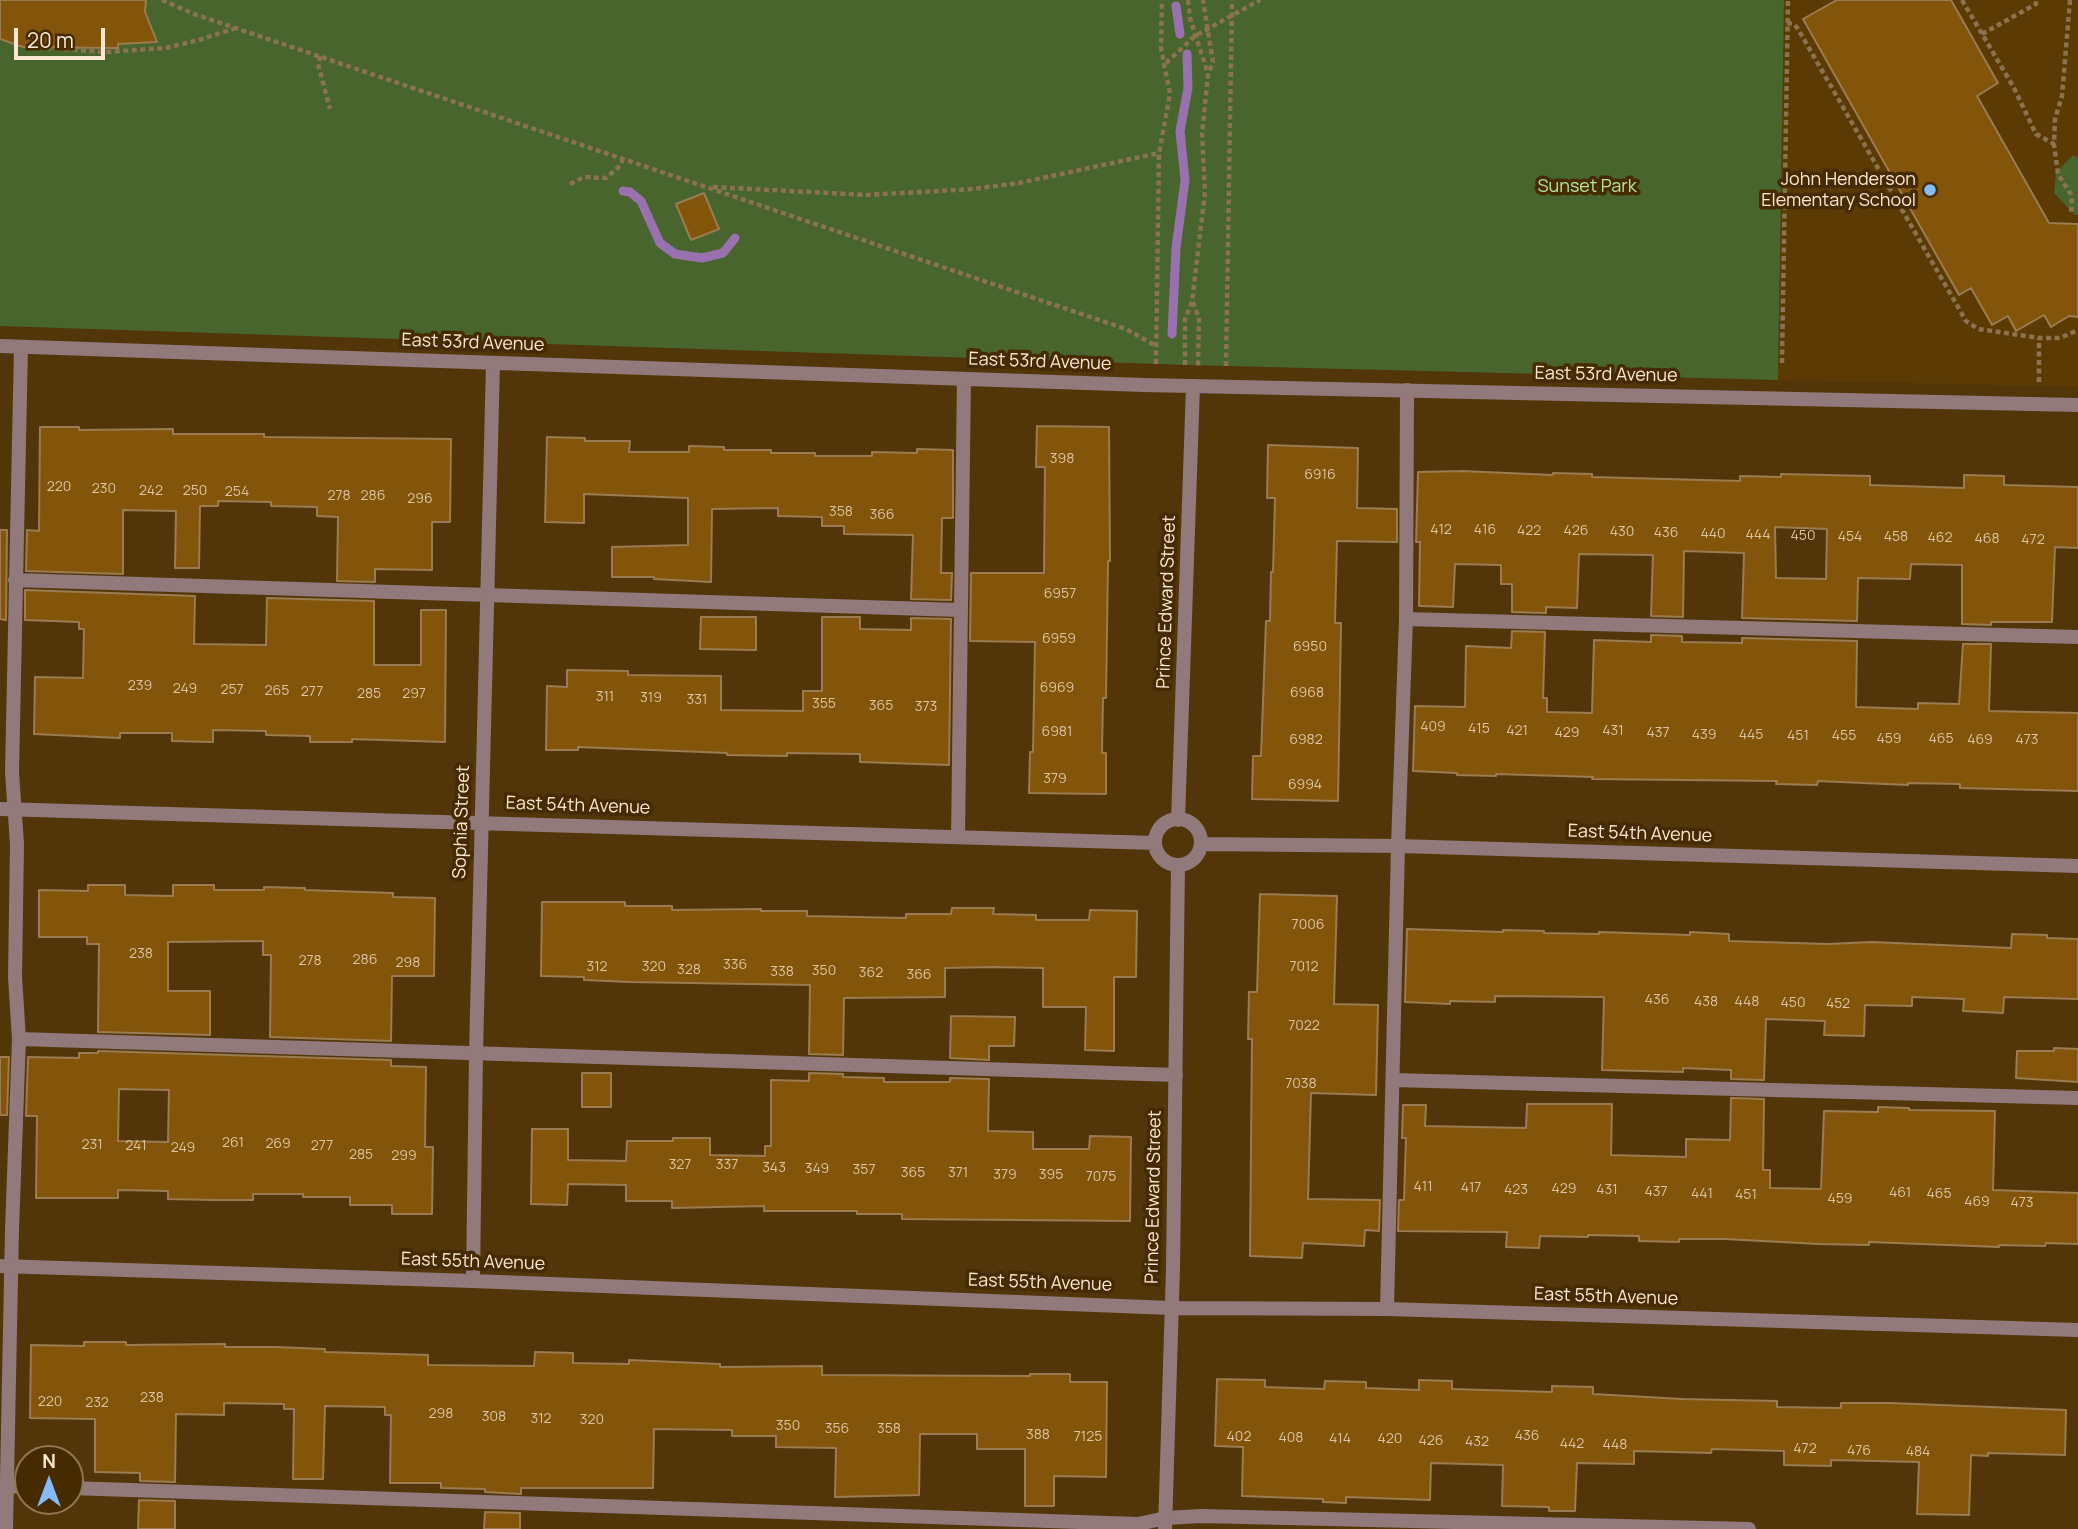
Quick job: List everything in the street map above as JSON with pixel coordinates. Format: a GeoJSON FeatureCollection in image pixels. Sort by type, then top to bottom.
{"type":"FeatureCollection","features":[{"type":"Feature","properties":{"kind":"street","name":"East 53rd Avenue"},"geometry":{"type":"LineString","coordinates":[[0,346],[964,379],[1191,380],[1406,390],[2078,405]]}},
{"type":"Feature","properties":{"kind":"street"},"geometry":{"type":"LineString","coordinates":[[6,1529],[6,1267],[19,1039],[15,977],[17,844],[7,809],[12,772],[21,347]]}},
{"type":"Feature","properties":{"kind":"street","name":"Sophia Street"},"geometry":{"type":"LineString","coordinates":[[473,1281],[493,363]]}},
{"type":"Feature","properties":{"kind":"street"},"geometry":{"type":"LineString","coordinates":[[958,835],[964,379]]}},
{"type":"Feature","properties":{"kind":"street","name":"Prince Edward Street"},"geometry":{"type":"LineString","coordinates":[[1178,820],[1191,380]]}},
{"type":"Feature","properties":{"kind":"street"},"geometry":{"type":"LineString","coordinates":[[1387,1309],[1406,619],[1406,390]]}},
{"type":"Feature","properties":{"kind":"street"},"geometry":{"type":"LineString","coordinates":[[15,580],[959,610]]}},
{"type":"Feature","properties":{"kind":"street"},"geometry":{"type":"LineString","coordinates":[[1406,619],[2078,637]]}},
{"type":"Feature","properties":{"kind":"street","name":"East 54th Avenue"},"geometry":{"type":"LineString","coordinates":[[7,809],[958,835],[1155,843]]}},
{"type":"Feature","properties":{"kind":"street"},"geometry":{"type":"LineString","coordinates":[[1178,820],[1192,824],[1200,836],[1201,844],[1196,857],[1178,865],[1171,864],[1160,856],[1155,843],[1156,835],[1165,824],[1178,820]]}},
{"type":"Feature","properties":{"kind":"street","name":"East 54th Avenue"},"geometry":{"type":"LineString","coordinates":[[1201,844],[1398,846],[2078,866]]}},
{"type":"Feature","properties":{"kind":"street","name":"Prince Edward Street"},"geometry":{"type":"LineString","coordinates":[[1165,1523],[1178,865]]}},
{"type":"Feature","properties":{"kind":"street"},"geometry":{"type":"LineString","coordinates":[[19,1039],[1175,1075]]}},
{"type":"Feature","properties":{"kind":"street"},"geometry":{"type":"LineString","coordinates":[[1393,1080],[2078,1098]]}},
{"type":"Feature","properties":{"kind":"street","name":"East 55th Avenue"},"geometry":{"type":"LineString","coordinates":[[6,1267],[473,1281],[1171,1308],[1387,1309],[2078,1330]]}},
{"type":"Feature","properties":{"kind":"street"},"geometry":{"type":"LineString","coordinates":[[8,1486],[14,1486]]}},
{"type":"Feature","properties":{"kind":"street"},"geometry":{"type":"LineString","coordinates":[[84,1488],[1138,1524],[1165,1523],[1201,1516],[1749,1529]]}},
{"type":"Feature","properties":{"kind":"path"},"geometry":{"type":"LineString","coordinates":[[162,0],[1126,329],[1156,346]]}},
{"type":"Feature","properties":{"kind":"path"},"geometry":{"type":"LineString","coordinates":[[1156,364],[1159,153],[1170,94],[1161,48],[1161,0]]}},
{"type":"Feature","properties":{"kind":"path"},"geometry":{"type":"LineString","coordinates":[[1188,0],[1190,18],[1208,75]]}},
{"type":"Feature","properties":{"kind":"path"},"geometry":{"type":"LineString","coordinates":[[1191,380],[1185,367],[1185,319],[1192,302],[1205,192],[1202,134],[1208,75],[1213,62],[1203,0]]}},
{"type":"Feature","properties":{"kind":"path"},"geometry":{"type":"LineString","coordinates":[[1226,367],[1232,0]]}},
{"type":"Feature","properties":{"kind":"path"},"geometry":{"type":"LineString","coordinates":[[1166,64],[1206,28],[1260,0]]}},
{"type":"Feature","properties":{"kind":"path"},"geometry":{"type":"LineString","coordinates":[[1783,363],[1788,0]]}},
{"type":"Feature","properties":{"kind":"path"},"geometry":{"type":"LineString","coordinates":[[1962,0],[2014,88],[2036,134],[2054,144]]}},
{"type":"Feature","properties":{"kind":"path"},"geometry":{"type":"LineString","coordinates":[[1982,34],[2036,4],[2036,0]]}},
{"type":"Feature","properties":{"kind":"path"},"geometry":{"type":"LineString","coordinates":[[2070,0],[2062,96],[2055,119],[2054,144],[2058,174],[2072,196],[2071,214]]}},
{"type":"Feature","properties":{"kind":"path"},"geometry":{"type":"LineString","coordinates":[[1787,23],[1794,24],[1798,29],[1966,321],[1978,329],[2039,338],[2060,338],[2078,330]]}},
{"type":"Feature","properties":{"kind":"path"},"geometry":{"type":"LineString","coordinates":[[47,48],[106,52],[165,48],[237,27]]}},
{"type":"Feature","properties":{"kind":"path"},"geometry":{"type":"LineString","coordinates":[[320,56],[318,64],[330,109]]}},
{"type":"Feature","properties":{"kind":"path"},"geometry":{"type":"LineString","coordinates":[[709,187],[867,195],[972,189],[1031,180],[1159,153]]}},
{"type":"Feature","properties":{"kind":"path"},"geometry":{"type":"LineString","coordinates":[[570,184],[584,177],[606,177],[621,165],[623,158]]}},
{"type":"Feature","properties":{"kind":"path"},"geometry":{"type":"LineString","coordinates":[[1192,302],[1199,318],[1198,369]]}},
{"type":"Feature","properties":{"kind":"path"},"geometry":{"type":"LineString","coordinates":[[2038,404],[2039,338]]}},
{"type":"Feature","properties":{"kind":"shaded area","name":"John Henderson Elementary School"},"geometry":{"type":"Polygon","coordinates":[[[1784,0],[2078,0],[2078,387],[1778,380],[1784,0]]]}},
{"type":"Feature","properties":{"kind":"green space","name":"Sunset Park"},"geometry":{"type":"Polygon","coordinates":[[[0,0],[1784,0],[1778,380],[1189,365],[0,326],[0,0]]]}},
{"type":"Feature","properties":{"kind":"green space"},"geometry":{"type":"Polygon","coordinates":[[[2073,155],[2078,158],[2078,215],[2054,193],[2056,173],[2073,155]]]}},
{"type":"Feature","properties":{"kind":"building"},"geometry":{"type":"Polygon","coordinates":[[[0,0],[146,0],[145,12],[157,42],[118,44],[118,48],[23,47],[0,39],[0,0]]]}},
{"type":"Feature","properties":{"kind":"building"},"geometry":{"type":"Polygon","coordinates":[[[1837,0],[1951,0],[1998,83],[1977,96],[2049,223],[2078,224],[2078,317],[2069,316],[2051,327],[2044,315],[2016,331],[2008,316],[1992,325],[1971,288],[1959,295],[1803,19],[1837,0]]]}},
{"type":"Feature","properties":{"kind":"building"},"geometry":{"type":"Polygon","coordinates":[[[704,193],[719,229],[691,240],[676,204],[704,193]]]}},
{"type":"Feature","properties":{"kind":"building"},"geometry":{"type":"Polygon","coordinates":[[[1037,426],[1109,427],[1110,561],[1102,753],[1106,753],[1106,794],[1029,793],[1030,752],[1033,752],[1035,642],[970,641],[971,573],[1044,573],[1045,467],[1036,467],[1037,426]]]}},
{"type":"Feature","properties":{"kind":"building"},"geometry":{"type":"Polygon","coordinates":[[[40,427],[79,427],[79,430],[173,429],[173,434],[264,434],[264,437],[451,439],[450,522],[432,522],[432,570],[375,569],[375,582],[337,581],[338,517],[317,516],[317,507],[271,506],[271,502],[218,501],[218,506],[200,506],[199,568],[175,568],[176,511],[123,510],[123,574],[26,571],[27,530],[39,531],[40,427]]]}},
{"type":"Feature","properties":{"kind":"building"},"geometry":{"type":"Polygon","coordinates":[[[547,437],[585,438],[585,441],[630,441],[629,452],[689,452],[689,446],[724,447],[724,450],[771,450],[771,453],[815,453],[815,456],[872,456],[872,452],[917,453],[917,449],[953,450],[953,518],[942,518],[941,573],[952,573],[951,600],[911,599],[913,535],[844,534],[844,526],[822,526],[822,517],[778,516],[778,508],[712,509],[711,582],[654,577],[612,577],[612,547],[688,545],[688,498],[584,494],[584,523],[545,522],[547,437]]]}},
{"type":"Feature","properties":{"kind":"building"},"geometry":{"type":"Polygon","coordinates":[[[1268,445],[1358,448],[1357,508],[1397,509],[1397,542],[1337,541],[1335,623],[1341,623],[1338,801],[1252,799],[1253,756],[1261,756],[1266,621],[1270,621],[1273,572],[1275,498],[1267,498],[1268,445]]]}},
{"type":"Feature","properties":{"kind":"building"},"geometry":{"type":"Polygon","coordinates":[[[1418,472],[1592,474],[1592,477],[1740,481],[1740,476],[1781,477],[1781,474],[1870,476],[1870,485],[1964,488],[1964,475],[2004,476],[2004,485],[2078,487],[2078,548],[2055,547],[2052,622],[1962,624],[1962,565],[1911,564],[1910,579],[1858,578],[1857,621],[1742,618],[1744,553],[1684,551],[1683,617],[1651,616],[1653,555],[1579,554],[1577,608],[1546,607],[1546,613],[1512,612],[1512,584],[1501,584],[1501,565],[1455,564],[1453,607],[1419,606],[1420,542],[1416,542],[1418,472]],[[1775,527],[1776,578],[1826,579],[1827,529],[1775,527]]]}},
{"type":"Feature","properties":{"kind":"building"},"geometry":{"type":"Polygon","coordinates":[[[0,530],[7,530],[6,620],[0,619],[0,530]]]}},
{"type":"Feature","properties":{"kind":"building"},"geometry":{"type":"Polygon","coordinates":[[[25,590],[195,596],[194,644],[266,645],[267,598],[374,601],[374,665],[421,665],[421,610],[446,610],[445,742],[352,739],[352,742],[310,742],[310,736],[266,735],[266,731],[213,730],[213,742],[172,741],[172,733],[120,733],[120,738],[34,734],[35,677],[83,678],[84,629],[79,629],[79,622],[25,620],[25,590]]]}},
{"type":"Feature","properties":{"kind":"building"},"geometry":{"type":"Polygon","coordinates":[[[701,617],[756,617],[756,650],[700,649],[701,617]]]}},
{"type":"Feature","properties":{"kind":"building"},"geometry":{"type":"Polygon","coordinates":[[[822,617],[860,617],[860,629],[911,630],[911,618],[951,619],[949,765],[860,762],[860,754],[727,755],[578,747],[578,750],[546,750],[547,686],[567,687],[567,670],[628,671],[628,675],[721,676],[721,710],[803,711],[803,691],[822,691],[822,617]]]}},
{"type":"Feature","properties":{"kind":"building"},"geometry":{"type":"Polygon","coordinates":[[[1512,631],[1545,632],[1543,698],[1547,698],[1547,712],[1592,713],[1594,640],[1651,642],[1651,635],[1682,636],[1682,642],[1742,643],[1742,638],[1857,641],[1856,707],[1918,709],[1918,703],[1959,704],[1963,644],[1991,644],[1989,711],[2078,713],[2078,791],[1960,788],[1960,784],[1818,781],[1817,785],[1776,784],[1777,781],[1592,779],[1593,777],[1457,775],[1413,771],[1415,706],[1465,707],[1466,646],[1511,648],[1512,631]]]}},
{"type":"Feature","properties":{"kind":"building"},"geometry":{"type":"Polygon","coordinates":[[[88,885],[125,885],[125,895],[173,896],[173,885],[214,885],[214,890],[305,888],[393,893],[393,897],[435,898],[434,976],[392,976],[391,1041],[270,1037],[271,955],[263,955],[263,941],[168,942],[168,991],[210,991],[210,1035],[98,1032],[99,944],[87,944],[87,937],[39,937],[39,890],[88,891],[88,885]]]}},
{"type":"Feature","properties":{"kind":"building"},"geometry":{"type":"Polygon","coordinates":[[[1260,894],[1337,896],[1334,1004],[1378,1005],[1376,1095],[1311,1093],[1308,1199],[1380,1200],[1379,1231],[1365,1230],[1364,1246],[1303,1243],[1302,1258],[1250,1256],[1252,1039],[1248,1039],[1249,992],[1257,992],[1260,894]]]}},
{"type":"Feature","properties":{"kind":"building"},"geometry":{"type":"Polygon","coordinates":[[[542,902],[625,902],[625,906],[672,906],[672,910],[761,909],[807,911],[807,916],[906,918],[906,914],[951,914],[952,908],[994,908],[993,914],[1036,915],[1036,920],[1089,920],[1090,910],[1137,911],[1136,977],[1114,977],[1114,1051],[1085,1050],[1086,1007],[1043,1007],[1043,968],[993,967],[945,968],[945,997],[844,998],[843,1055],[809,1054],[810,985],[630,982],[541,976],[542,902]]]}},
{"type":"Feature","properties":{"kind":"building"},"geometry":{"type":"Polygon","coordinates":[[[1407,929],[1690,935],[1690,932],[1729,934],[1729,941],[1827,944],[1872,942],[2011,948],[2012,934],[2047,935],[2047,938],[2078,939],[2078,999],[2004,997],[2003,1013],[1963,1011],[1964,999],[1912,997],[1912,1006],[1865,1005],[1864,1036],[1824,1035],[1825,1021],[1766,1019],[1764,1080],[1731,1079],[1731,1070],[1602,1070],[1604,997],[1495,996],[1495,1002],[1405,1002],[1407,929]]]}},
{"type":"Feature","properties":{"kind":"building"},"geometry":{"type":"Polygon","coordinates":[[[951,1016],[1015,1017],[1014,1046],[989,1046],[989,1060],[950,1058],[951,1016]]]}},
{"type":"Feature","properties":{"kind":"building"},"geometry":{"type":"Polygon","coordinates":[[[2054,1048],[2078,1049],[2078,1082],[2016,1078],[2017,1051],[2054,1051],[2054,1048]]]}},
{"type":"Feature","properties":{"kind":"building"},"geometry":{"type":"Polygon","coordinates":[[[79,1053],[391,1060],[391,1066],[426,1067],[425,1147],[433,1147],[432,1214],[392,1214],[392,1205],[350,1205],[350,1197],[303,1197],[303,1194],[253,1194],[253,1200],[214,1200],[168,1199],[168,1191],[118,1190],[118,1198],[36,1198],[37,1116],[26,1116],[28,1057],[79,1058],[79,1053]],[[119,1089],[118,1141],[168,1142],[169,1090],[119,1089]]]}},
{"type":"Feature","properties":{"kind":"building"},"geometry":{"type":"Polygon","coordinates":[[[0,1057],[9,1057],[7,1115],[0,1115],[0,1057]]]}},
{"type":"Feature","properties":{"kind":"building"},"geometry":{"type":"Polygon","coordinates":[[[582,1073],[611,1073],[611,1107],[582,1107],[582,1073]]]}},
{"type":"Feature","properties":{"kind":"building"},"geometry":{"type":"Polygon","coordinates":[[[809,1073],[884,1078],[884,1082],[950,1082],[950,1078],[989,1079],[988,1131],[1033,1132],[1033,1149],[1089,1149],[1090,1136],[1131,1137],[1130,1221],[902,1219],[902,1214],[857,1214],[857,1211],[764,1211],[764,1206],[672,1208],[672,1201],[626,1201],[626,1185],[568,1184],[567,1205],[531,1204],[532,1129],[568,1129],[568,1160],[626,1161],[627,1141],[673,1141],[673,1138],[710,1138],[710,1155],[765,1156],[765,1146],[771,1146],[771,1080],[809,1081],[809,1073]]]}},
{"type":"Feature","properties":{"kind":"building"},"geometry":{"type":"Polygon","coordinates":[[[1731,1098],[1764,1099],[1763,1170],[1770,1170],[1770,1188],[1821,1189],[1824,1111],[1878,1112],[1878,1107],[1995,1111],[1993,1190],[2078,1193],[2078,1244],[2046,1243],[2045,1246],[1999,1247],[1869,1242],[1869,1245],[1819,1244],[1725,1239],[1679,1239],[1679,1242],[1639,1241],[1639,1236],[1588,1235],[1540,1236],[1539,1248],[1506,1247],[1507,1232],[1398,1231],[1399,1200],[1404,1200],[1406,1138],[1402,1138],[1403,1105],[1426,1105],[1425,1126],[1526,1128],[1527,1104],[1612,1104],[1611,1155],[1686,1157],[1686,1139],[1730,1140],[1731,1098]]]}},
{"type":"Feature","properties":{"kind":"building"},"geometry":{"type":"Polygon","coordinates":[[[84,1342],[126,1342],[126,1345],[225,1344],[225,1347],[428,1355],[428,1365],[534,1366],[535,1352],[573,1353],[573,1363],[629,1364],[629,1360],[720,1364],[720,1367],[822,1366],[822,1375],[1070,1374],[1070,1382],[1107,1382],[1106,1477],[1054,1476],[1054,1506],[1025,1506],[1025,1449],[977,1449],[977,1434],[920,1434],[919,1495],[835,1497],[836,1448],[776,1447],[776,1436],[732,1436],[732,1430],[654,1429],[653,1488],[521,1488],[521,1494],[485,1492],[485,1489],[441,1488],[441,1483],[390,1483],[391,1415],[385,1415],[385,1407],[325,1406],[323,1479],[293,1479],[294,1409],[284,1409],[284,1404],[224,1403],[224,1415],[176,1414],[175,1482],[140,1481],[140,1473],[95,1472],[95,1419],[30,1418],[31,1345],[84,1346],[84,1342]]]}},
{"type":"Feature","properties":{"kind":"building"},"geometry":{"type":"Polygon","coordinates":[[[1217,1379],[1265,1380],[1265,1387],[1324,1389],[1325,1381],[1366,1382],[1366,1388],[1419,1390],[1419,1380],[1452,1381],[1452,1389],[1552,1392],[1552,1386],[1593,1387],[1593,1394],[1777,1401],[1777,1407],[1841,1408],[1841,1403],[1890,1403],[2066,1410],[2065,1455],[1971,1455],[1969,1515],[1917,1514],[1919,1462],[1831,1460],[1831,1466],[1784,1465],[1784,1451],[1712,1449],[1711,1453],[1634,1451],[1634,1464],[1577,1463],[1575,1511],[1549,1511],[1549,1507],[1502,1506],[1503,1465],[1431,1463],[1430,1500],[1346,1497],[1346,1503],[1323,1502],[1323,1499],[1242,1496],[1243,1447],[1215,1446],[1217,1379]]]}},
{"type":"Feature","properties":{"kind":"building"},"geometry":{"type":"Polygon","coordinates":[[[139,1500],[175,1501],[175,1529],[138,1529],[139,1500]]]}},
{"type":"Feature","properties":{"kind":"building"},"geometry":{"type":"Polygon","coordinates":[[[485,1512],[520,1513],[520,1529],[484,1529],[485,1512]]]}},
{"type":"Feature","properties":{"kind":"waterway"},"geometry":{"type":"LineString","coordinates":[[1176,6],[1180,34]]}},
{"type":"Feature","properties":{"kind":"waterway"},"geometry":{"type":"LineString","coordinates":[[1172,334],[1176,248],[1185,180],[1180,131],[1188,88],[1187,54]]}},
{"type":"Feature","properties":{"kind":"waterway"},"geometry":{"type":"LineString","coordinates":[[623,191],[630,192],[641,201],[660,243],[675,254],[702,258],[723,253],[735,238]]}},
{"type":"Feature","properties":{"kind":"place","name":"John Henderson Elementary School"},"geometry":{"type":"Point","coordinates":[1930,190]}}]}
